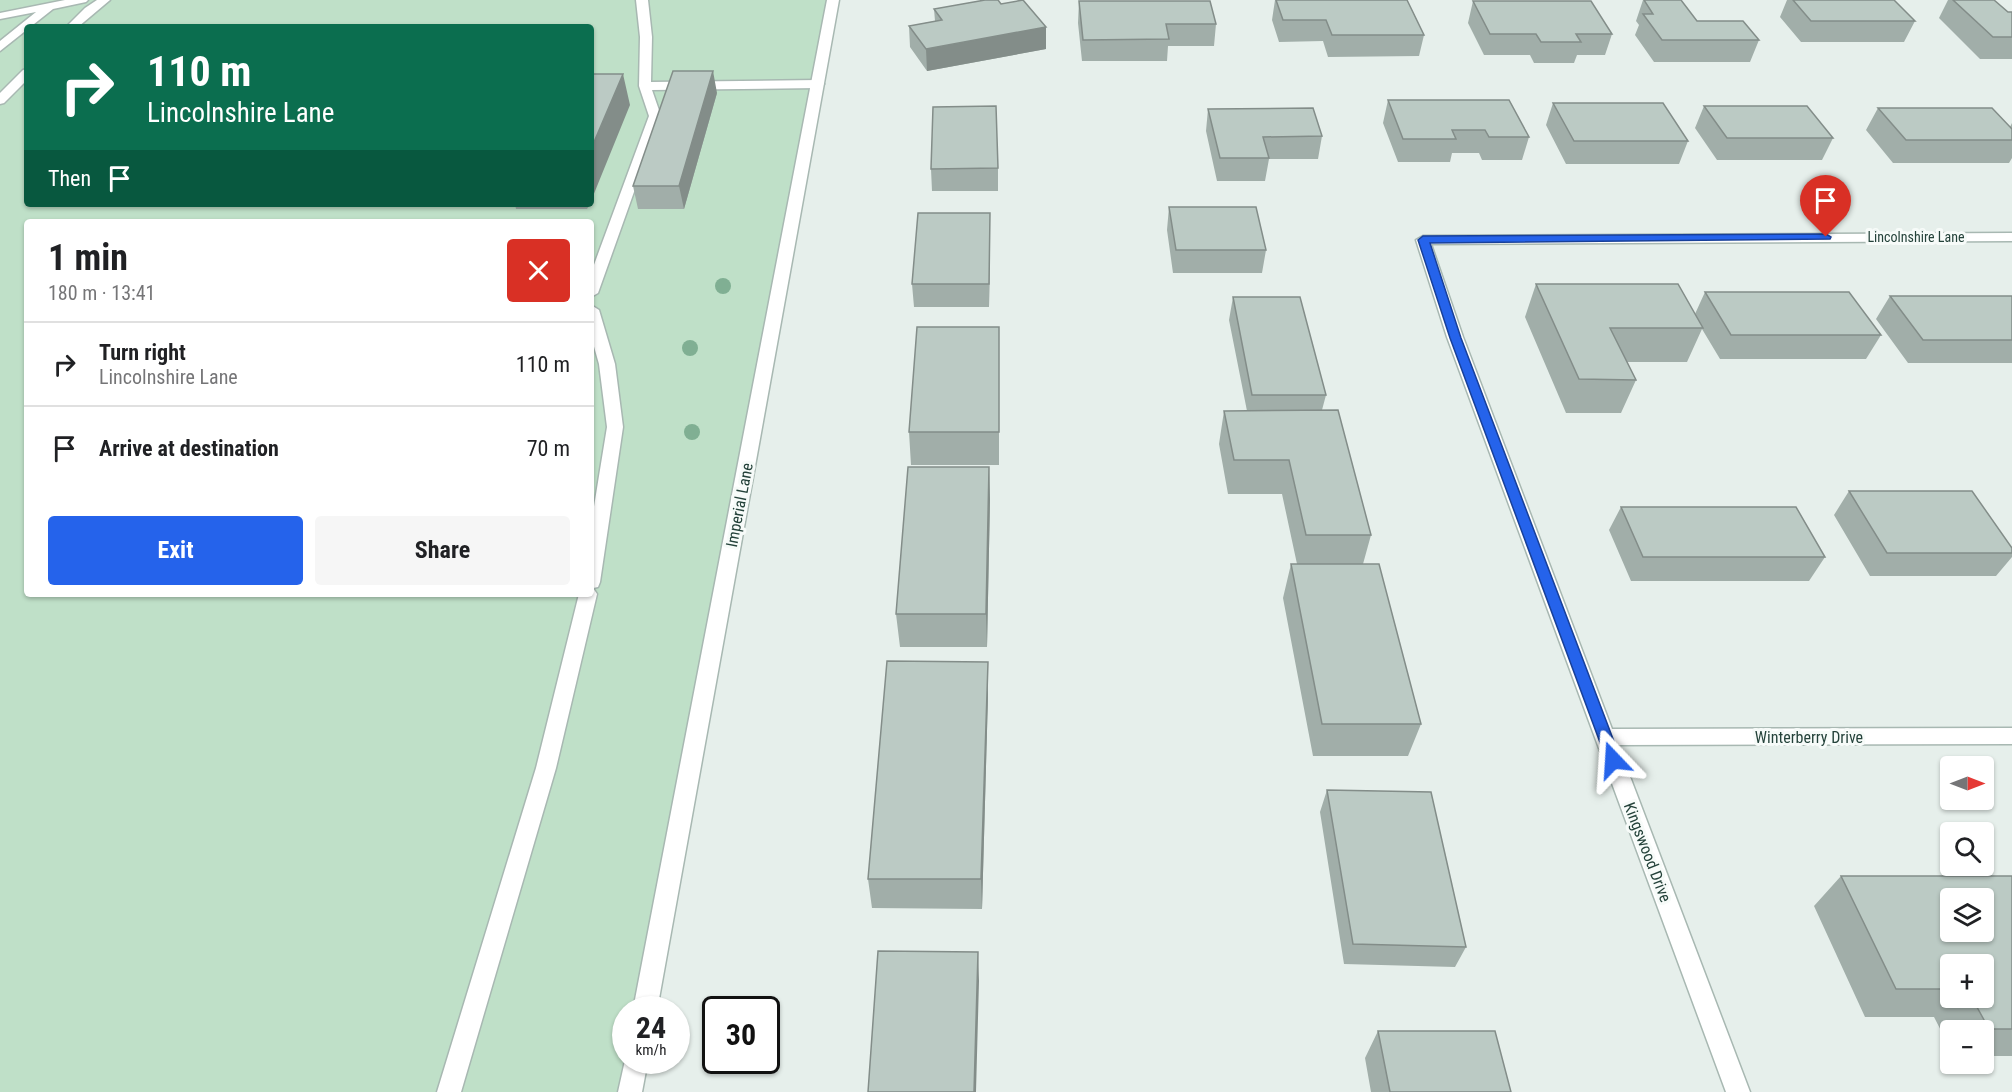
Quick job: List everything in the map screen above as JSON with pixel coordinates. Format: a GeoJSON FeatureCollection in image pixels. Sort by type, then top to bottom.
{"type":"FeatureCollection","features":[{"type":"Feature","properties":{"kind":"street"},"geometry":{"type":"LineString","coordinates":[[0,16],[82,0]]}},
{"type":"Feature","properties":{"kind":"street"},"geometry":{"type":"LineString","coordinates":[[75,24],[89,10],[104,0]]}},
{"type":"Feature","properties":{"kind":"street"},"geometry":{"type":"LineString","coordinates":[[594,285],[656,116],[645,86],[646,38],[642,0]]}},
{"type":"Feature","properties":{"kind":"street","name":"Imperial Lane"},"geometry":{"type":"LineString","coordinates":[[648,996],[834,0]]}},
{"type":"Feature","properties":{"kind":"street"},"geometry":{"type":"LineString","coordinates":[[29,24],[49,8]]}},
{"type":"Feature","properties":{"kind":"street"},"geometry":{"type":"LineString","coordinates":[[0,47],[24,28]]}},
{"type":"Feature","properties":{"kind":"street"},"geometry":{"type":"LineString","coordinates":[[0,100],[24,76]]}},
{"type":"Feature","properties":{"kind":"street"},"geometry":{"type":"LineString","coordinates":[[645,86],[818,84]]}},
{"type":"Feature","properties":{"kind":"street","name":"Lincolnshire Lane"},"geometry":{"type":"LineString","coordinates":[[1423,240],[2012,237]]}},
{"type":"Feature","properties":{"kind":"street","name":"Kingswood Drive"},"geometry":{"type":"LineString","coordinates":[[1423,240],[1460,349],[1738,1092]]}},
{"type":"Feature","properties":{"kind":"street"},"geometry":{"type":"LineString","coordinates":[[594,320],[607,364],[615,427],[594,563]]}},
{"type":"Feature","properties":{"kind":"street"},"geometry":{"type":"LineString","coordinates":[[449,1092],[546,768],[587,597]]}},
{"type":"Feature","properties":{"kind":"street","name":"Winterberry Drive"},"geometry":{"type":"LineString","coordinates":[[1605,737],[2012,736]]}},
{"type":"Feature","properties":{"kind":"street"},"geometry":{"type":"LineString","coordinates":[[630,1092],[633,1074]]}},
{"type":"Feature","properties":{"kind":"green space"},"geometry":{"type":"Polygon","coordinates":[[[0,0],[833,0],[647,996],[612,996],[612,1074],[628,1074],[630,1092],[0,1092],[0,0]]]}},
{"type":"Feature","properties":{"kind":"building"},"geometry":{"type":"Polygon","coordinates":[[[985,0],[998,0],[1001,4],[1023,0],[1046,27],[926,49],[909,26],[942,20],[934,9],[985,0]]]}},
{"type":"Feature","properties":{"kind":"building"},"geometry":{"type":"Polygon","coordinates":[[[1276,0],[1407,0],[1424,35],[1332,35],[1326,20],[1283,20],[1276,0]]]}},
{"type":"Feature","properties":{"kind":"building"},"geometry":{"type":"Polygon","coordinates":[[[1644,0],[1681,0],[1697,21],[1743,21],[1759,40],[1662,40],[1643,14],[1653,14],[1644,0]]]}},
{"type":"Feature","properties":{"kind":"building"},"geometry":{"type":"Polygon","coordinates":[[[1793,0],[1894,0],[1915,21],[1811,21],[1793,0]]]}},
{"type":"Feature","properties":{"kind":"building"},"geometry":{"type":"Polygon","coordinates":[[[1953,0],[1994,0],[2008,12],[2012,12],[2012,37],[1993,37],[1953,0]]]}},
{"type":"Feature","properties":{"kind":"building"},"geometry":{"type":"Polygon","coordinates":[[[1079,1],[1210,1],[1216,24],[1166,24],[1169,39],[1083,40],[1079,1]]]}},
{"type":"Feature","properties":{"kind":"building"},"geometry":{"type":"Polygon","coordinates":[[[1473,1],[1591,1],[1612,34],[1576,34],[1581,42],[1541,42],[1536,34],[1490,34],[1473,1]]]}},
{"type":"Feature","properties":{"kind":"building"},"geometry":{"type":"Polygon","coordinates":[[[673,71],[713,71],[679,186],[633,186],[673,71]]]}},
{"type":"Feature","properties":{"kind":"building"},"geometry":{"type":"Polygon","coordinates":[[[594,74],[623,74],[594,142],[594,74]]]}},
{"type":"Feature","properties":{"kind":"building"},"geometry":{"type":"Polygon","coordinates":[[[1388,100],[1509,100],[1529,137],[1489,137],[1485,130],[1452,130],[1456,139],[1403,139],[1388,100]]]}},
{"type":"Feature","properties":{"kind":"building"},"geometry":{"type":"Polygon","coordinates":[[[1553,103],[1663,103],[1688,141],[1574,141],[1553,103]]]}},
{"type":"Feature","properties":{"kind":"building"},"geometry":{"type":"Polygon","coordinates":[[[996,106],[998,168],[931,169],[933,107],[996,106]]]}},
{"type":"Feature","properties":{"kind":"building"},"geometry":{"type":"Polygon","coordinates":[[[1704,106],[1807,106],[1833,138],[1727,138],[1704,106]]]}},
{"type":"Feature","properties":{"kind":"building"},"geometry":{"type":"Polygon","coordinates":[[[1313,108],[1322,136],[1263,137],[1269,158],[1220,158],[1208,109],[1313,108]]]}},
{"type":"Feature","properties":{"kind":"building"},"geometry":{"type":"Polygon","coordinates":[[[1878,108],[1992,108],[2012,129],[2012,140],[1906,140],[1878,108]]]}},
{"type":"Feature","properties":{"kind":"building"},"geometry":{"type":"Polygon","coordinates":[[[1169,207],[1256,207],[1266,250],[1176,250],[1169,207]]]}},
{"type":"Feature","properties":{"kind":"building"},"geometry":{"type":"Polygon","coordinates":[[[918,213],[990,213],[989,284],[912,284],[918,213]]]}},
{"type":"Feature","properties":{"kind":"building"},"geometry":{"type":"Polygon","coordinates":[[[1536,284],[1678,284],[1703,328],[1610,328],[1636,380],[1579,379],[1536,284]]]}},
{"type":"Feature","properties":{"kind":"building"},"geometry":{"type":"Polygon","coordinates":[[[1705,292],[1849,292],[1881,335],[1731,335],[1705,292]]]}},
{"type":"Feature","properties":{"kind":"building"},"geometry":{"type":"Polygon","coordinates":[[[1890,296],[2012,296],[2012,340],[1923,340],[1890,296]]]}},
{"type":"Feature","properties":{"kind":"building"},"geometry":{"type":"Polygon","coordinates":[[[1233,297],[1300,297],[1326,395],[1252,395],[1233,297]]]}},
{"type":"Feature","properties":{"kind":"building"},"geometry":{"type":"Polygon","coordinates":[[[917,327],[999,327],[999,432],[909,432],[917,327]]]}},
{"type":"Feature","properties":{"kind":"building"},"geometry":{"type":"Polygon","coordinates":[[[1338,410],[1371,535],[1306,535],[1289,460],[1234,460],[1224,411],[1338,410]]]}},
{"type":"Feature","properties":{"kind":"building"},"geometry":{"type":"Polygon","coordinates":[[[908,467],[989,467],[986,614],[896,614],[908,467]]]}},
{"type":"Feature","properties":{"kind":"building"},"geometry":{"type":"Polygon","coordinates":[[[1849,491],[1972,491],[2012,548],[2012,553],[1887,553],[1849,491]]]}},
{"type":"Feature","properties":{"kind":"building"},"geometry":{"type":"Polygon","coordinates":[[[1621,507],[1796,507],[1825,557],[1643,557],[1621,507]]]}},
{"type":"Feature","properties":{"kind":"building"},"geometry":{"type":"Polygon","coordinates":[[[1291,564],[1379,564],[1421,724],[1322,724],[1291,564]]]}},
{"type":"Feature","properties":{"kind":"building"},"geometry":{"type":"Polygon","coordinates":[[[887,661],[988,662],[981,879],[868,879],[887,661]]]}},
{"type":"Feature","properties":{"kind":"building"},"geometry":{"type":"Polygon","coordinates":[[[1327,790],[1431,792],[1466,947],[1353,944],[1327,790]]]}},
{"type":"Feature","properties":{"kind":"building"},"geometry":{"type":"Polygon","coordinates":[[[1841,876],[2012,876],[2012,1029],[1994,1029],[1994,1020],[1984,1020],[1977,1008],[1994,1008],[1994,954],[1940,954],[1940,989],[1896,989],[1841,876]]]}},
{"type":"Feature","properties":{"kind":"building"},"geometry":{"type":"Polygon","coordinates":[[[878,951],[978,952],[974,1092],[868,1092],[878,951]]]}},
{"type":"Feature","properties":{"kind":"building"},"geometry":{"type":"Polygon","coordinates":[[[1378,1031],[1495,1031],[1511,1092],[1390,1092],[1378,1031]]]}},
{"type":"Feature","properties":{"kind":"route"},"geometry":{"type":"LineString","coordinates":[[1613,760],[1455,338],[1423,240],[1826,237]]}}]}
